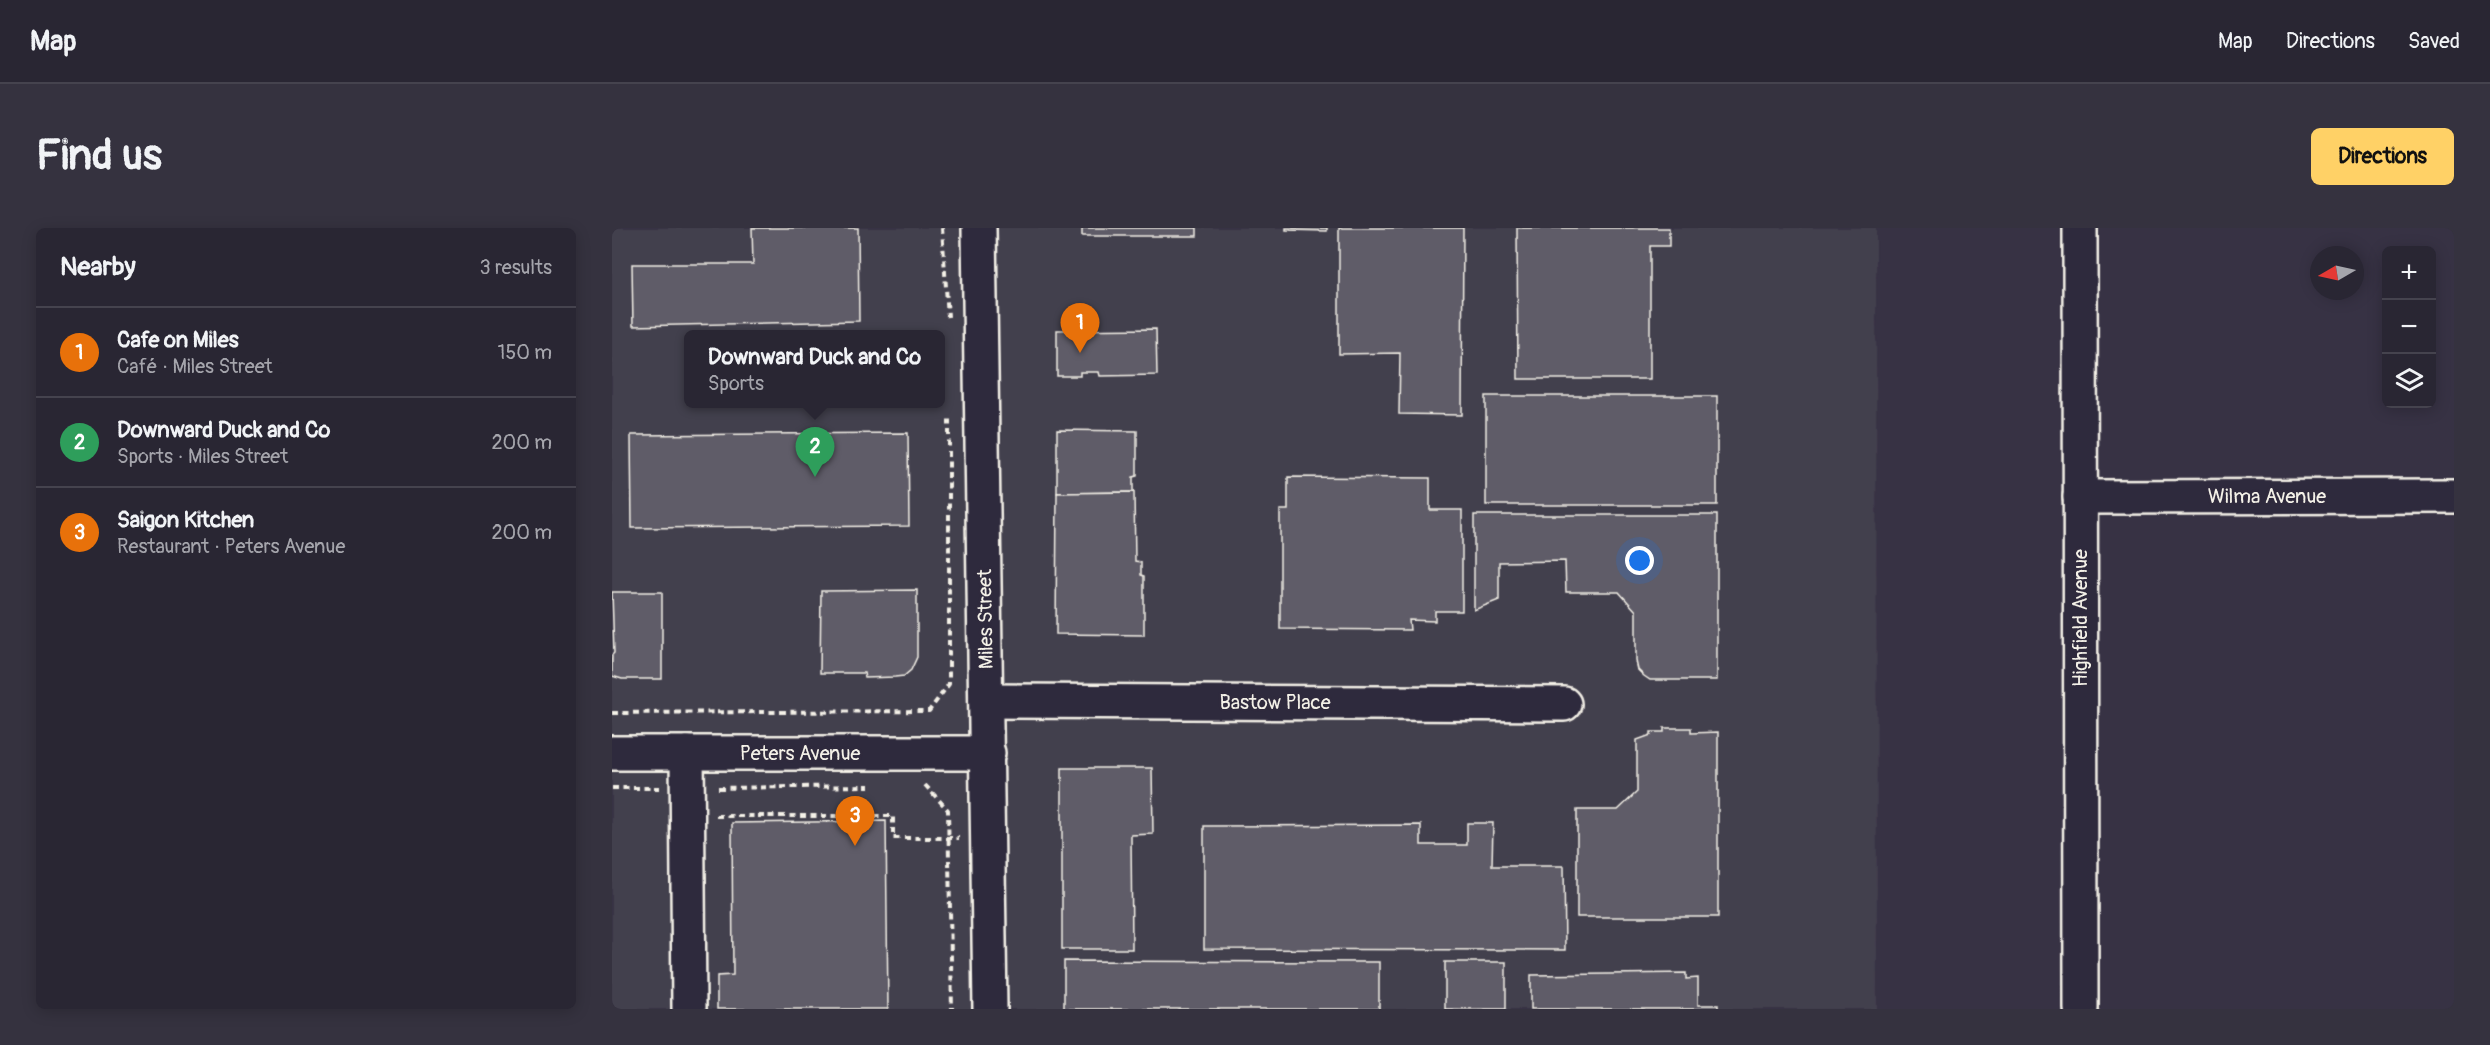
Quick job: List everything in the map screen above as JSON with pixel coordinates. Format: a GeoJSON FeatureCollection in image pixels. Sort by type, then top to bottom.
{"type":"FeatureCollection","features":[{"type":"Feature","properties":{"kind":"street","name":"Miles Street"},"geometry":{"type":"LineString","coordinates":[[979,228],[990,1009]]}},
{"type":"Feature","properties":{"kind":"street","name":"Highfield Avenue"},"geometry":{"type":"LineString","coordinates":[[2080,228],[2081,1009]]}},
{"type":"Feature","properties":{"kind":"street","name":"Wilma Avenue"},"geometry":{"type":"LineString","coordinates":[[2080,497],[2454,496]]}},
{"type":"Feature","properties":{"kind":"street","name":"Bastow Place"},"geometry":{"type":"LineString","coordinates":[[986,701],[1564,704]]}},
{"type":"Feature","properties":{"kind":"street","name":"Peters Avenue"},"geometry":{"type":"LineString","coordinates":[[612,753],[988,753]]}},
{"type":"Feature","properties":{"kind":"street"},"geometry":{"type":"LineString","coordinates":[[687,753],[689,1009]]}},
{"type":"Feature","properties":{"kind":"path"},"geometry":{"type":"LineString","coordinates":[[942,228],[948,319]]}},
{"type":"Feature","properties":{"kind":"path"},"geometry":{"type":"LineString","coordinates":[[612,713],[929,711],[949,684],[949,406]]}},
{"type":"Feature","properties":{"kind":"path"},"geometry":{"type":"LineString","coordinates":[[916,785],[927,785],[948,810],[952,1009]]}},
{"type":"Feature","properties":{"kind":"path"},"geometry":{"type":"LineString","coordinates":[[612,788],[870,786]]}},
{"type":"Feature","properties":{"kind":"path"},"geometry":{"type":"LineString","coordinates":[[709,816],[893,816],[893,838],[989,837]]}},
{"type":"Feature","properties":{"kind":"shaded area"},"geometry":{"type":"Polygon","coordinates":[[[612,228],[1876,228],[1877,1009],[612,1009],[612,228]]]}},
{"type":"Feature","properties":{"kind":"building"},"geometry":{"type":"Polygon","coordinates":[[[752,228],[858,228],[859,321],[633,326],[632,264],[753,264],[752,228]]]}},
{"type":"Feature","properties":{"kind":"building"},"geometry":{"type":"Polygon","coordinates":[[[1082,228],[1197,228],[1197,236],[1082,236],[1082,228]]]}},
{"type":"Feature","properties":{"kind":"building"},"geometry":{"type":"Polygon","coordinates":[[[1286,228],[1327,228],[1327,231],[1286,230],[1286,228]]]}},
{"type":"Feature","properties":{"kind":"building"},"geometry":{"type":"Polygon","coordinates":[[[1339,228],[1463,228],[1462,415],[1399,414],[1400,353],[1339,354],[1339,228]]]}},
{"type":"Feature","properties":{"kind":"building"},"geometry":{"type":"Polygon","coordinates":[[[1517,228],[1669,228],[1669,246],[1650,246],[1650,379],[1518,379],[1517,228]]]}},
{"type":"Feature","properties":{"kind":"building"},"geometry":{"type":"Polygon","coordinates":[[[1156,329],[1157,375],[1100,376],[1099,372],[1080,372],[1080,376],[1057,376],[1057,330],[1156,329]]]}},
{"type":"Feature","properties":{"kind":"building"},"geometry":{"type":"Polygon","coordinates":[[[1486,396],[1717,396],[1717,505],[1486,505],[1486,396]]]}},
{"type":"Feature","properties":{"kind":"building"},"geometry":{"type":"Polygon","coordinates":[[[1057,430],[1137,431],[1137,476],[1133,477],[1133,492],[1057,493],[1057,430]]]}},
{"type":"Feature","properties":{"kind":"building"},"geometry":{"type":"Polygon","coordinates":[[[908,433],[909,526],[632,528],[631,435],[908,433]]]}},
{"type":"Feature","properties":{"kind":"building"},"geometry":{"type":"Polygon","coordinates":[[[1288,477],[1430,478],[1430,510],[1462,510],[1462,611],[1435,611],[1435,621],[1409,620],[1410,630],[1280,629],[1280,510],[1288,510],[1288,477]]]}},
{"type":"Feature","properties":{"kind":"building"},"geometry":{"type":"Polygon","coordinates":[[[1134,492],[1135,561],[1141,562],[1141,575],[1144,576],[1144,635],[1056,634],[1057,493],[1134,492]]]}},
{"type":"Feature","properties":{"kind":"building"},"geometry":{"type":"Polygon","coordinates":[[[1474,515],[1717,515],[1717,680],[1650,680],[1644,676],[1638,670],[1636,661],[1636,611],[1619,592],[1566,592],[1565,561],[1499,562],[1499,600],[1474,610],[1474,515]]]}},
{"type":"Feature","properties":{"kind":"building"},"geometry":{"type":"Polygon","coordinates":[[[917,590],[917,657],[911,670],[904,676],[865,678],[864,673],[820,673],[821,591],[917,590]]]}},
{"type":"Feature","properties":{"kind":"building"},"geometry":{"type":"Polygon","coordinates":[[[612,592],[662,592],[662,679],[622,679],[612,676],[612,655],[614,653],[612,592]]]}},
{"type":"Feature","properties":{"kind":"building"},"geometry":{"type":"Polygon","coordinates":[[[1664,728],[1691,728],[1691,733],[1718,732],[1718,917],[1577,917],[1577,810],[1618,810],[1637,792],[1637,740],[1651,735],[1651,732],[1664,732],[1664,728]]]}},
{"type":"Feature","properties":{"kind":"building"},"geometry":{"type":"Polygon","coordinates":[[[1062,768],[1152,768],[1153,834],[1131,835],[1132,949],[1062,949],[1062,768]]]}},
{"type":"Feature","properties":{"kind":"building"},"geometry":{"type":"Polygon","coordinates":[[[886,821],[888,1009],[717,1009],[717,976],[733,975],[732,823],[886,821]]]}},
{"type":"Feature","properties":{"kind":"building"},"geometry":{"type":"Polygon","coordinates":[[[1467,823],[1493,823],[1492,866],[1564,866],[1565,950],[1204,949],[1204,826],[1421,825],[1421,845],[1467,845],[1467,823]]]}},
{"type":"Feature","properties":{"kind":"building"},"geometry":{"type":"Polygon","coordinates":[[[1064,961],[1379,962],[1379,1009],[1064,1009],[1064,961]]]}},
{"type":"Feature","properties":{"kind":"building"},"geometry":{"type":"Polygon","coordinates":[[[1445,962],[1506,962],[1506,1009],[1445,1009],[1445,962]]]}},
{"type":"Feature","properties":{"kind":"building"},"geometry":{"type":"Polygon","coordinates":[[[1686,973],[1686,979],[1698,978],[1698,1005],[1718,1005],[1718,1009],[1531,1009],[1531,975],[1686,973]]]}},
{"type":"Feature","properties":{"kind":"place","name":"Cafe on Miles"},"geometry":{"type":"Point","coordinates":[1080,353]}},
{"type":"Feature","properties":{"kind":"place","name":"Downward Duck and Co"},"geometry":{"type":"Point","coordinates":[815,477]}},
{"type":"Feature","properties":{"kind":"place","name":"Saigon Kitchen"},"geometry":{"type":"Point","coordinates":[855,846]}}]}
